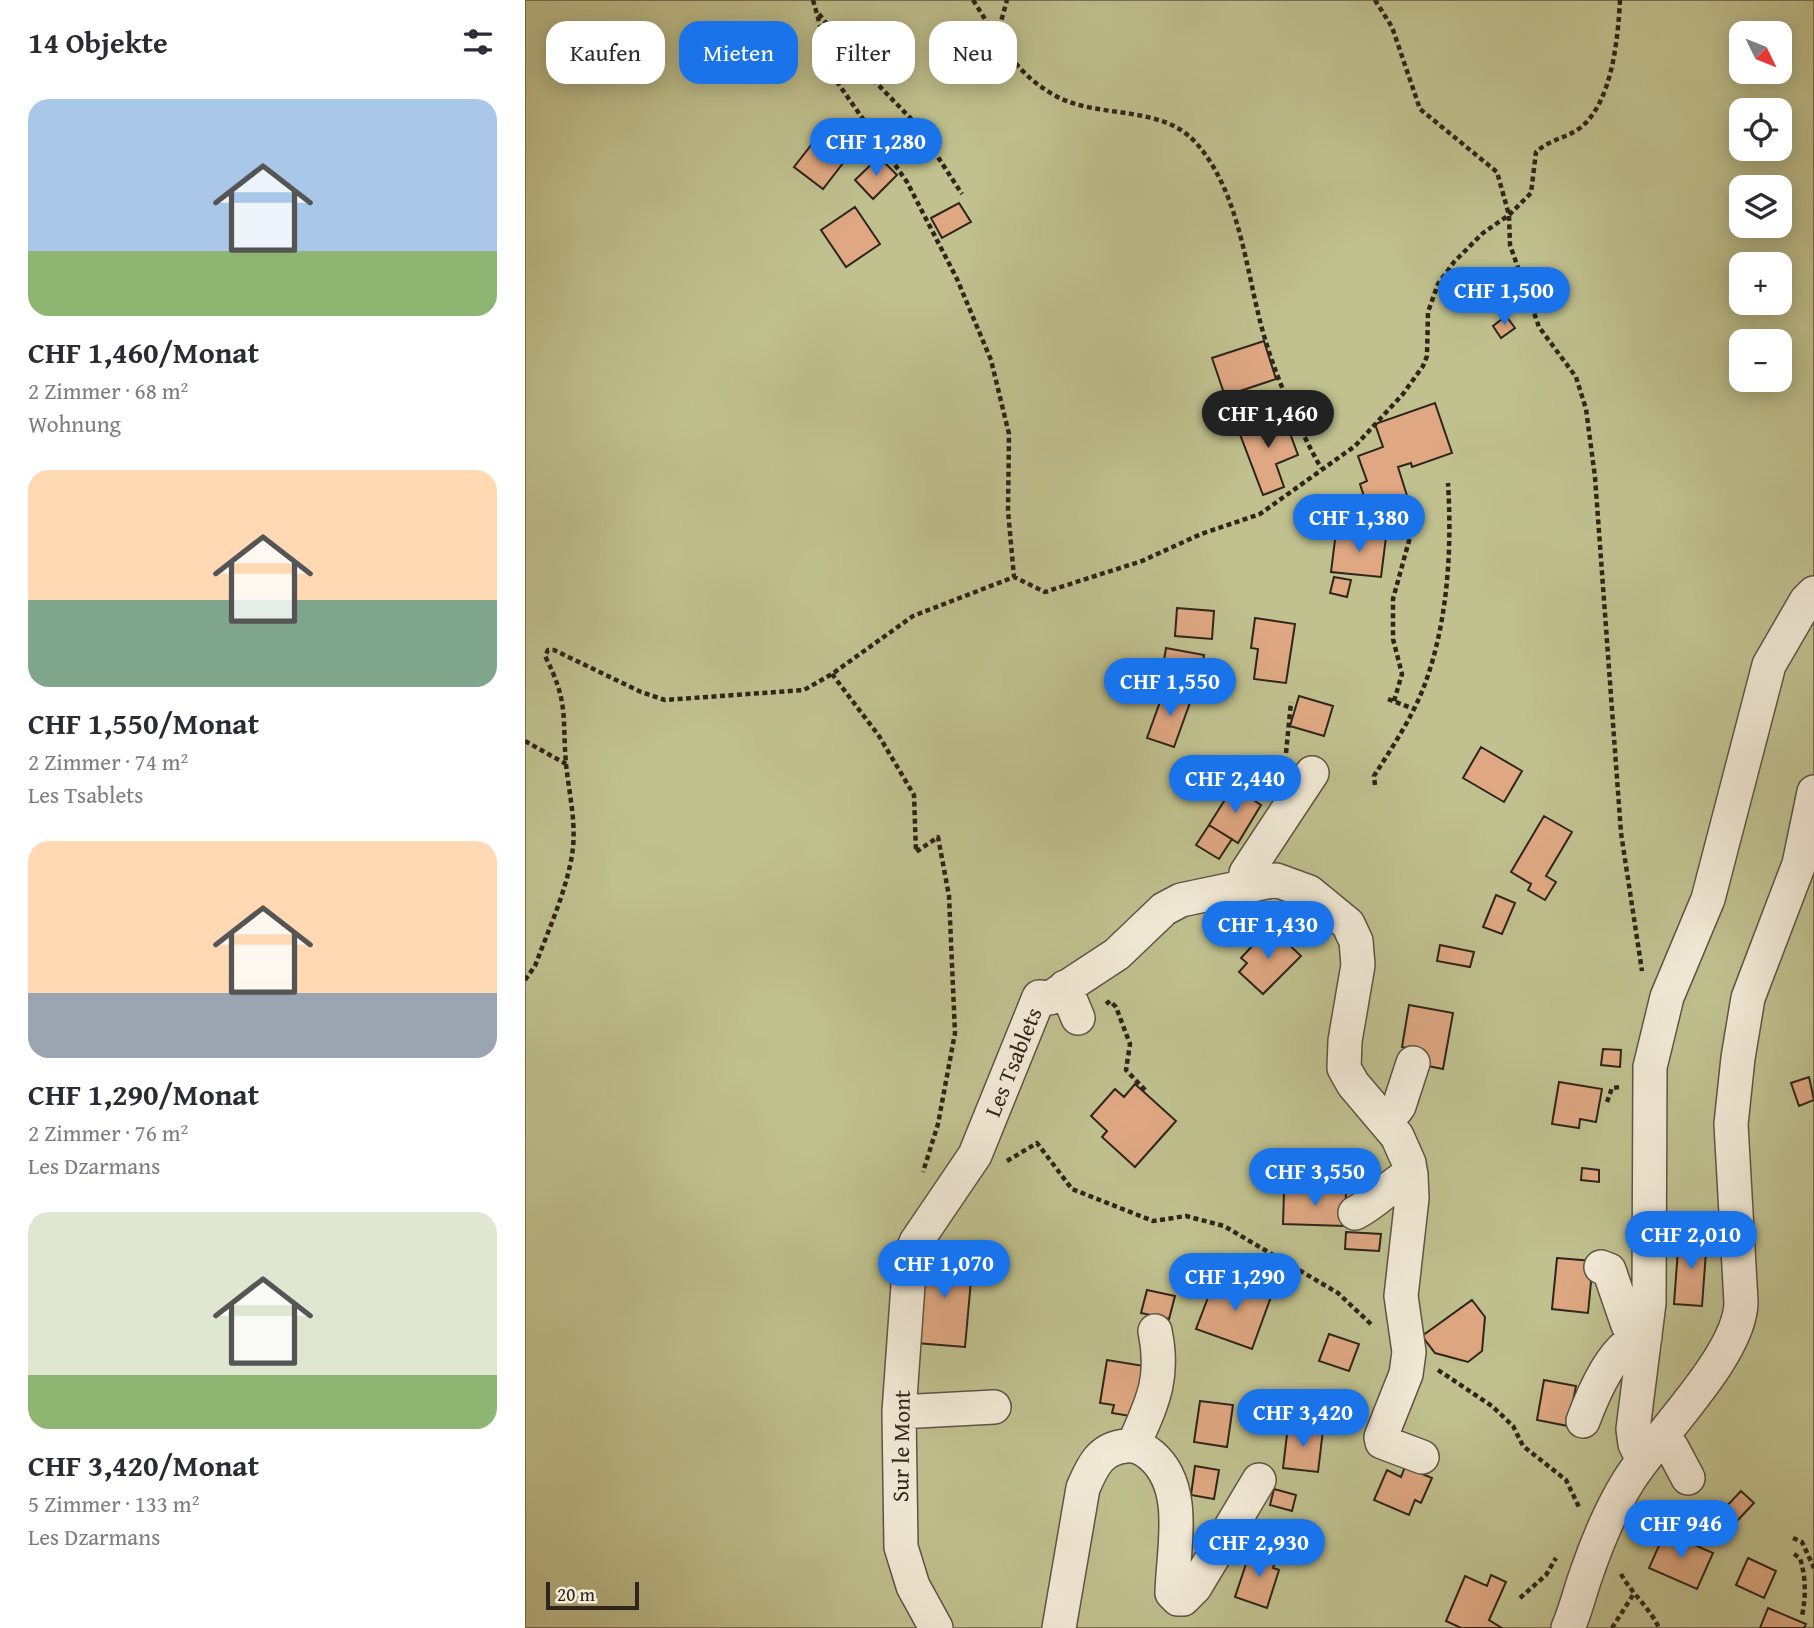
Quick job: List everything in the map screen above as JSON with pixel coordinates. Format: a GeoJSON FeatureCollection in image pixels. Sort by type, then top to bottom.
{"type":"FeatureCollection","features":[{"type":"Feature","properties":{"kind":"street"},"geometry":{"type":"LineString","coordinates":[[1688,1478],[1672,1448],[1652,1449],[1635,1444],[1633,1429],[1641,1337],[1649,1303],[1650,1067],[1667,997],[1708,899],[1769,665],[1806,601],[1814,593]]}},
{"type":"Feature","properties":{"kind":"street"},"geometry":{"type":"LineString","coordinates":[[1244,888],[1246,873],[1312,773]]}},
{"type":"Feature","properties":{"kind":"street"},"geometry":{"type":"LineString","coordinates":[[1568,1628],[1602,1530],[1615,1505],[1652,1449],[1716,1363],[1738,1326],[1741,1315],[1731,1124],[1738,1058],[1748,999],[1800,864],[1814,792]]}},
{"type":"Feature","properties":{"kind":"street","name":"Les Tsablets"},"geometry":{"type":"LineString","coordinates":[[910,1257],[916,1242],[975,1155],[1039,997],[1050,998],[1117,954],[1173,903],[1269,880],[1290,884],[1325,902],[1353,932],[1358,953],[1357,974],[1345,1041],[1344,1068],[1353,1084],[1404,1149],[1411,1174],[1412,1198],[1401,1305],[1409,1352],[1406,1374],[1381,1437],[1382,1443],[1422,1457]]}},
{"type":"Feature","properties":{"kind":"street"},"geometry":{"type":"LineString","coordinates":[[1065,987],[1078,1018]]}},
{"type":"Feature","properties":{"kind":"street"},"geometry":{"type":"LineString","coordinates":[[1386,1123],[1399,1106],[1413,1063]]}},
{"type":"Feature","properties":{"kind":"street"},"geometry":{"type":"LineString","coordinates":[[1355,1213],[1375,1203],[1401,1179],[1411,1174]]}},
{"type":"Feature","properties":{"kind":"street","name":"Sur le Mont"},"geometry":{"type":"LineString","coordinates":[[910,1257],[899,1412],[901,1547],[913,1586],[936,1628]]}},
{"type":"Feature","properties":{"kind":"street"},"geometry":{"type":"LineString","coordinates":[[1601,1267],[1609,1270],[1628,1325],[1641,1337]]}},
{"type":"Feature","properties":{"kind":"street"},"geometry":{"type":"LineString","coordinates":[[1133,1446],[1152,1404],[1160,1372],[1155,1331]]}},
{"type":"Feature","properties":{"kind":"street"},"geometry":{"type":"LineString","coordinates":[[1583,1421],[1598,1383],[1630,1342],[1641,1337]]}},
{"type":"Feature","properties":{"kind":"street"},"geometry":{"type":"LineString","coordinates":[[899,1412],[994,1407]]}},
{"type":"Feature","properties":{"kind":"street"},"geometry":{"type":"LineString","coordinates":[[1059,1628],[1083,1488],[1098,1458],[1114,1449],[1133,1446],[1156,1460],[1170,1480],[1175,1523],[1173,1593],[1178,1599],[1183,1599],[1195,1587],[1259,1480]]}},
{"type":"Feature","properties":{"kind":"path"},"geometry":{"type":"LineString","coordinates":[[813,0],[835,79],[907,182],[957,279],[991,360],[1009,434],[1008,511],[1014,576]]}},
{"type":"Feature","properties":{"kind":"path"},"geometry":{"type":"LineString","coordinates":[[973,0],[986,21]]}},
{"type":"Feature","properties":{"kind":"path"},"geometry":{"type":"LineString","coordinates":[[1001,21],[1007,0]]}},
{"type":"Feature","properties":{"kind":"path"},"geometry":{"type":"LineString","coordinates":[[1375,0],[1392,27],[1420,109],[1497,172],[1509,215],[1510,244],[1539,327],[1576,377],[1586,409],[1595,477],[1621,833],[1641,979]]}},
{"type":"Feature","properties":{"kind":"path"},"geometry":{"type":"LineString","coordinates":[[525,979],[535,966],[573,853],[573,808],[566,764],[566,718],[559,685],[545,656],[548,650],[554,650],[641,692],[665,700],[804,690],[832,674],[913,616],[1014,576],[1045,592],[1142,562],[1201,534],[1260,514],[1355,446],[1416,379],[1427,356],[1428,312],[1438,284],[1454,262],[1483,233],[1509,215],[1531,193],[1536,152],[1546,143],[1577,130],[1593,116],[1605,95],[1620,0]]}},
{"type":"Feature","properties":{"kind":"path"},"geometry":{"type":"LineString","coordinates":[[817,10],[860,66],[917,125],[962,194]]}},
{"type":"Feature","properties":{"kind":"path"},"geometry":{"type":"LineString","coordinates":[[1017,64],[1054,96],[1083,107],[1142,116],[1166,124],[1196,142],[1209,160],[1244,245],[1259,319],[1296,422],[1321,468]]}},
{"type":"Feature","properties":{"kind":"path"},"geometry":{"type":"LineString","coordinates":[[1375,785],[1374,776],[1414,709],[1435,651],[1446,586],[1451,532],[1448,483]]}},
{"type":"Feature","properties":{"kind":"path"},"geometry":{"type":"LineString","coordinates":[[1414,709],[1391,700],[1402,674],[1393,639],[1393,599],[1396,579],[1418,508]]}},
{"type":"Feature","properties":{"kind":"path"},"geometry":{"type":"LineString","coordinates":[[832,674],[879,736],[914,795],[916,852],[938,836],[947,884],[955,1033],[938,1124],[922,1175]]}},
{"type":"Feature","properties":{"kind":"path"},"geometry":{"type":"LineString","coordinates":[[525,741],[566,764]]}},
{"type":"Feature","properties":{"kind":"path"},"geometry":{"type":"LineString","coordinates":[[1078,1018],[1095,1014],[1110,1001],[1116,1007],[1130,1044],[1126,1070],[1147,1092]]}},
{"type":"Feature","properties":{"kind":"path"},"geometry":{"type":"LineString","coordinates":[[1005,1162],[1037,1143],[1072,1189],[1153,1221],[1187,1216],[1224,1226],[1338,1293],[1384,1336],[1492,1405],[1513,1426],[1523,1446],[1566,1480],[1582,1514]]}},
{"type":"Feature","properties":{"kind":"path"},"geometry":{"type":"LineString","coordinates":[[1793,1538],[1802,1542],[1814,1568]]}},
{"type":"Feature","properties":{"kind":"path"},"geometry":{"type":"LineString","coordinates":[[1794,1554],[1800,1558],[1804,1572],[1806,1595],[1802,1616]]}},
{"type":"Feature","properties":{"kind":"path"},"geometry":{"type":"LineString","coordinates":[[1520,1598],[1546,1575],[1558,1555]]}},
{"type":"Feature","properties":{"kind":"path"},"geometry":{"type":"LineString","coordinates":[[1616,1564],[1633,1595],[1653,1614],[1659,1628]]}},
{"type":"Feature","properties":{"kind":"path"},"geometry":{"type":"LineString","coordinates":[[1612,1628],[1633,1595]]}},
{"type":"Feature","properties":{"kind":"green space"},"geometry":{"type":"Polygon","coordinates":[[[525,0],[1814,0],[1814,1628],[525,1628],[525,0]]]}},
{"type":"Feature","properties":{"kind":"building"},"geometry":{"type":"Polygon","coordinates":[[[819,135],[847,158],[823,189],[794,167],[819,135]]]}},
{"type":"Feature","properties":{"kind":"building"},"geometry":{"type":"Polygon","coordinates":[[[879,157],[897,175],[873,199],[855,180],[879,157]]]}},
{"type":"Feature","properties":{"kind":"building"},"geometry":{"type":"Polygon","coordinates":[[[959,203],[971,222],[942,238],[931,218],[959,203]]]}},
{"type":"Feature","properties":{"kind":"building"},"geometry":{"type":"Polygon","coordinates":[[[855,207],[880,244],[846,267],[821,230],[855,207]]]}},
{"type":"Feature","properties":{"kind":"building"},"geometry":{"type":"Polygon","coordinates":[[[1506,316],[1515,328],[1501,338],[1493,326],[1506,316]]]}},
{"type":"Feature","properties":{"kind":"building"},"geometry":{"type":"Polygon","coordinates":[[[1264,341],[1276,379],[1225,396],[1212,358],[1264,341]]]}},
{"type":"Feature","properties":{"kind":"building"},"geometry":{"type":"Polygon","coordinates":[[[1435,403],[1452,453],[1412,467],[1411,463],[1398,467],[1409,502],[1370,515],[1360,484],[1367,481],[1358,456],[1383,447],[1375,424],[1435,403]]]}},
{"type":"Feature","properties":{"kind":"building"},"geometry":{"type":"Polygon","coordinates":[[[1282,412],[1298,455],[1276,464],[1284,487],[1263,495],[1238,429],[1282,412]]]}},
{"type":"Feature","properties":{"kind":"building"},"geometry":{"type":"Polygon","coordinates":[[[1336,532],[1386,537],[1381,577],[1331,572],[1336,532]]]}},
{"type":"Feature","properties":{"kind":"building"},"geometry":{"type":"Polygon","coordinates":[[[1334,577],[1351,580],[1347,597],[1330,593],[1334,577]]]}},
{"type":"Feature","properties":{"kind":"building"},"geometry":{"type":"Polygon","coordinates":[[[1177,608],[1214,611],[1212,639],[1175,636],[1177,608]]]}},
{"type":"Feature","properties":{"kind":"building"},"geometry":{"type":"Polygon","coordinates":[[[1255,618],[1295,624],[1286,683],[1254,679],[1258,649],[1251,648],[1255,618]]]}},
{"type":"Feature","properties":{"kind":"building"},"geometry":{"type":"Polygon","coordinates":[[[1166,648],[1204,655],[1200,680],[1162,673],[1166,648]]]}},
{"type":"Feature","properties":{"kind":"building"},"geometry":{"type":"Polygon","coordinates":[[[1165,688],[1192,697],[1174,747],[1147,738],[1165,688]]]}},
{"type":"Feature","properties":{"kind":"building"},"geometry":{"type":"Polygon","coordinates":[[[1299,696],[1333,706],[1324,736],[1290,726],[1299,696]]]}},
{"type":"Feature","properties":{"kind":"building"},"geometry":{"type":"Polygon","coordinates":[[[1481,747],[1522,771],[1504,802],[1463,778],[1481,747]]]}},
{"type":"Feature","properties":{"kind":"building"},"geometry":{"type":"Polygon","coordinates":[[[1233,787],[1261,805],[1238,843],[1209,825],[1233,787]]]}},
{"type":"Feature","properties":{"kind":"building"},"geometry":{"type":"Polygon","coordinates":[[[1544,816],[1572,832],[1546,876],[1556,882],[1545,900],[1528,890],[1531,884],[1511,872],[1544,816]]]}},
{"type":"Feature","properties":{"kind":"building"},"geometry":{"type":"Polygon","coordinates":[[[1209,825],[1232,839],[1219,859],[1196,845],[1209,825]]]}},
{"type":"Feature","properties":{"kind":"building"},"geometry":{"type":"Polygon","coordinates":[[[1496,895],[1515,903],[1502,934],[1483,927],[1496,895]]]}},
{"type":"Feature","properties":{"kind":"building"},"geometry":{"type":"Polygon","coordinates":[[[1270,927],[1301,956],[1263,994],[1239,972],[1247,963],[1241,958],[1270,927]]]}},
{"type":"Feature","properties":{"kind":"building"},"geometry":{"type":"Polygon","coordinates":[[[1440,945],[1474,952],[1470,967],[1437,961],[1440,945]]]}},
{"type":"Feature","properties":{"kind":"building"},"geometry":{"type":"Polygon","coordinates":[[[1409,1005],[1453,1013],[1443,1069],[1418,1064],[1421,1050],[1402,1047],[1409,1005]]]}},
{"type":"Feature","properties":{"kind":"building"},"geometry":{"type":"Polygon","coordinates":[[[1603,1049],[1621,1050],[1620,1067],[1601,1065],[1603,1049]]]}},
{"type":"Feature","properties":{"kind":"building"},"geometry":{"type":"Polygon","coordinates":[[[1809,1077],[1814,1100],[1799,1106],[1791,1083],[1809,1077]]]}},
{"type":"Feature","properties":{"kind":"building"},"geometry":{"type":"Polygon","coordinates":[[[1559,1082],[1602,1089],[1596,1122],[1580,1119],[1579,1128],[1552,1124],[1559,1082]]]}},
{"type":"Feature","properties":{"kind":"building"},"geometry":{"type":"Polygon","coordinates":[[[1135,1084],[1176,1121],[1135,1167],[1102,1137],[1107,1131],[1091,1116],[1115,1089],[1124,1097],[1135,1084]]]}},
{"type":"Feature","properties":{"kind":"building"},"geometry":{"type":"Polygon","coordinates":[[[1582,1168],[1599,1170],[1599,1182],[1581,1180],[1582,1168]]]}},
{"type":"Feature","properties":{"kind":"building"},"geometry":{"type":"Polygon","coordinates":[[[1284,1191],[1346,1193],[1345,1226],[1283,1224],[1284,1191]]]}},
{"type":"Feature","properties":{"kind":"building"},"geometry":{"type":"Polygon","coordinates":[[[1346,1232],[1381,1234],[1379,1251],[1345,1249],[1346,1232]]]}},
{"type":"Feature","properties":{"kind":"building"},"geometry":{"type":"Polygon","coordinates":[[[1679,1236],[1707,1238],[1702,1306],[1674,1304],[1679,1236]]]}},
{"type":"Feature","properties":{"kind":"building"},"geometry":{"type":"Polygon","coordinates":[[[924,1253],[973,1258],[965,1347],[916,1343],[924,1253]]]}},
{"type":"Feature","properties":{"kind":"building"},"geometry":{"type":"Polygon","coordinates":[[[1557,1258],[1593,1261],[1588,1313],[1552,1309],[1557,1258]]]}},
{"type":"Feature","properties":{"kind":"building"},"geometry":{"type":"Polygon","coordinates":[[[1221,1276],[1272,1294],[1252,1349],[1196,1329],[1209,1295],[1214,1297],[1221,1276]]]}},
{"type":"Feature","properties":{"kind":"building"},"geometry":{"type":"Polygon","coordinates":[[[1147,1290],[1175,1296],[1169,1319],[1141,1313],[1147,1290]]]}},
{"type":"Feature","properties":{"kind":"building"},"geometry":{"type":"Polygon","coordinates":[[[1472,1300],[1485,1317],[1482,1351],[1468,1362],[1435,1353],[1422,1336],[1472,1300]]]}},
{"type":"Feature","properties":{"kind":"building"},"geometry":{"type":"Polygon","coordinates":[[[1329,1334],[1359,1344],[1349,1371],[1319,1361],[1329,1334]]]}},
{"type":"Feature","properties":{"kind":"building"},"geometry":{"type":"Polygon","coordinates":[[[1107,1360],[1144,1366],[1137,1408],[1130,1416],[1112,1413],[1114,1405],[1100,1403],[1107,1360]]]}},
{"type":"Feature","properties":{"kind":"building"},"geometry":{"type":"Polygon","coordinates":[[[1544,1380],[1576,1386],[1568,1426],[1537,1420],[1544,1380]]]}},
{"type":"Feature","properties":{"kind":"building"},"geometry":{"type":"Polygon","coordinates":[[[1200,1401],[1233,1405],[1227,1447],[1194,1442],[1200,1401]]]}},
{"type":"Feature","properties":{"kind":"building"},"geometry":{"type":"Polygon","coordinates":[[[1288,1426],[1323,1430],[1318,1472],[1283,1468],[1288,1426]]]}},
{"type":"Feature","properties":{"kind":"building"},"geometry":{"type":"Polygon","coordinates":[[[1195,1466],[1219,1470],[1214,1499],[1191,1495],[1195,1466]]]}},
{"type":"Feature","properties":{"kind":"building"},"geometry":{"type":"Polygon","coordinates":[[[1405,1467],[1432,1478],[1421,1503],[1415,1500],[1409,1515],[1374,1500],[1387,1470],[1401,1477],[1405,1467]]]}},
{"type":"Feature","properties":{"kind":"building"},"geometry":{"type":"Polygon","coordinates":[[[1274,1489],[1296,1495],[1292,1511],[1270,1505],[1274,1489]]]}},
{"type":"Feature","properties":{"kind":"building"},"geometry":{"type":"Polygon","coordinates":[[[1741,1491],[1754,1503],[1736,1522],[1723,1510],[1741,1491]]]}},
{"type":"Feature","properties":{"kind":"building"},"geometry":{"type":"Polygon","coordinates":[[[1665,1532],[1713,1553],[1697,1589],[1649,1568],[1665,1532]]]}},
{"type":"Feature","properties":{"kind":"building"},"geometry":{"type":"Polygon","coordinates":[[[1260,1549],[1278,1555],[1273,1568],[1279,1570],[1267,1608],[1235,1597],[1248,1558],[1256,1561],[1260,1549]]]}},
{"type":"Feature","properties":{"kind":"building"},"geometry":{"type":"Polygon","coordinates":[[[1748,1558],[1776,1571],[1764,1598],[1736,1585],[1748,1558]]]}},
{"type":"Feature","properties":{"kind":"building"},"geometry":{"type":"Polygon","coordinates":[[[1491,1575],[1506,1582],[1489,1620],[1502,1628],[1461,1628],[1446,1621],[1465,1576],[1487,1586],[1491,1575]]]}},
{"type":"Feature","properties":{"kind":"building"},"geometry":{"type":"Polygon","coordinates":[[[1768,1608],[1806,1624],[1804,1628],[1760,1628],[1768,1608]]]}}]}
